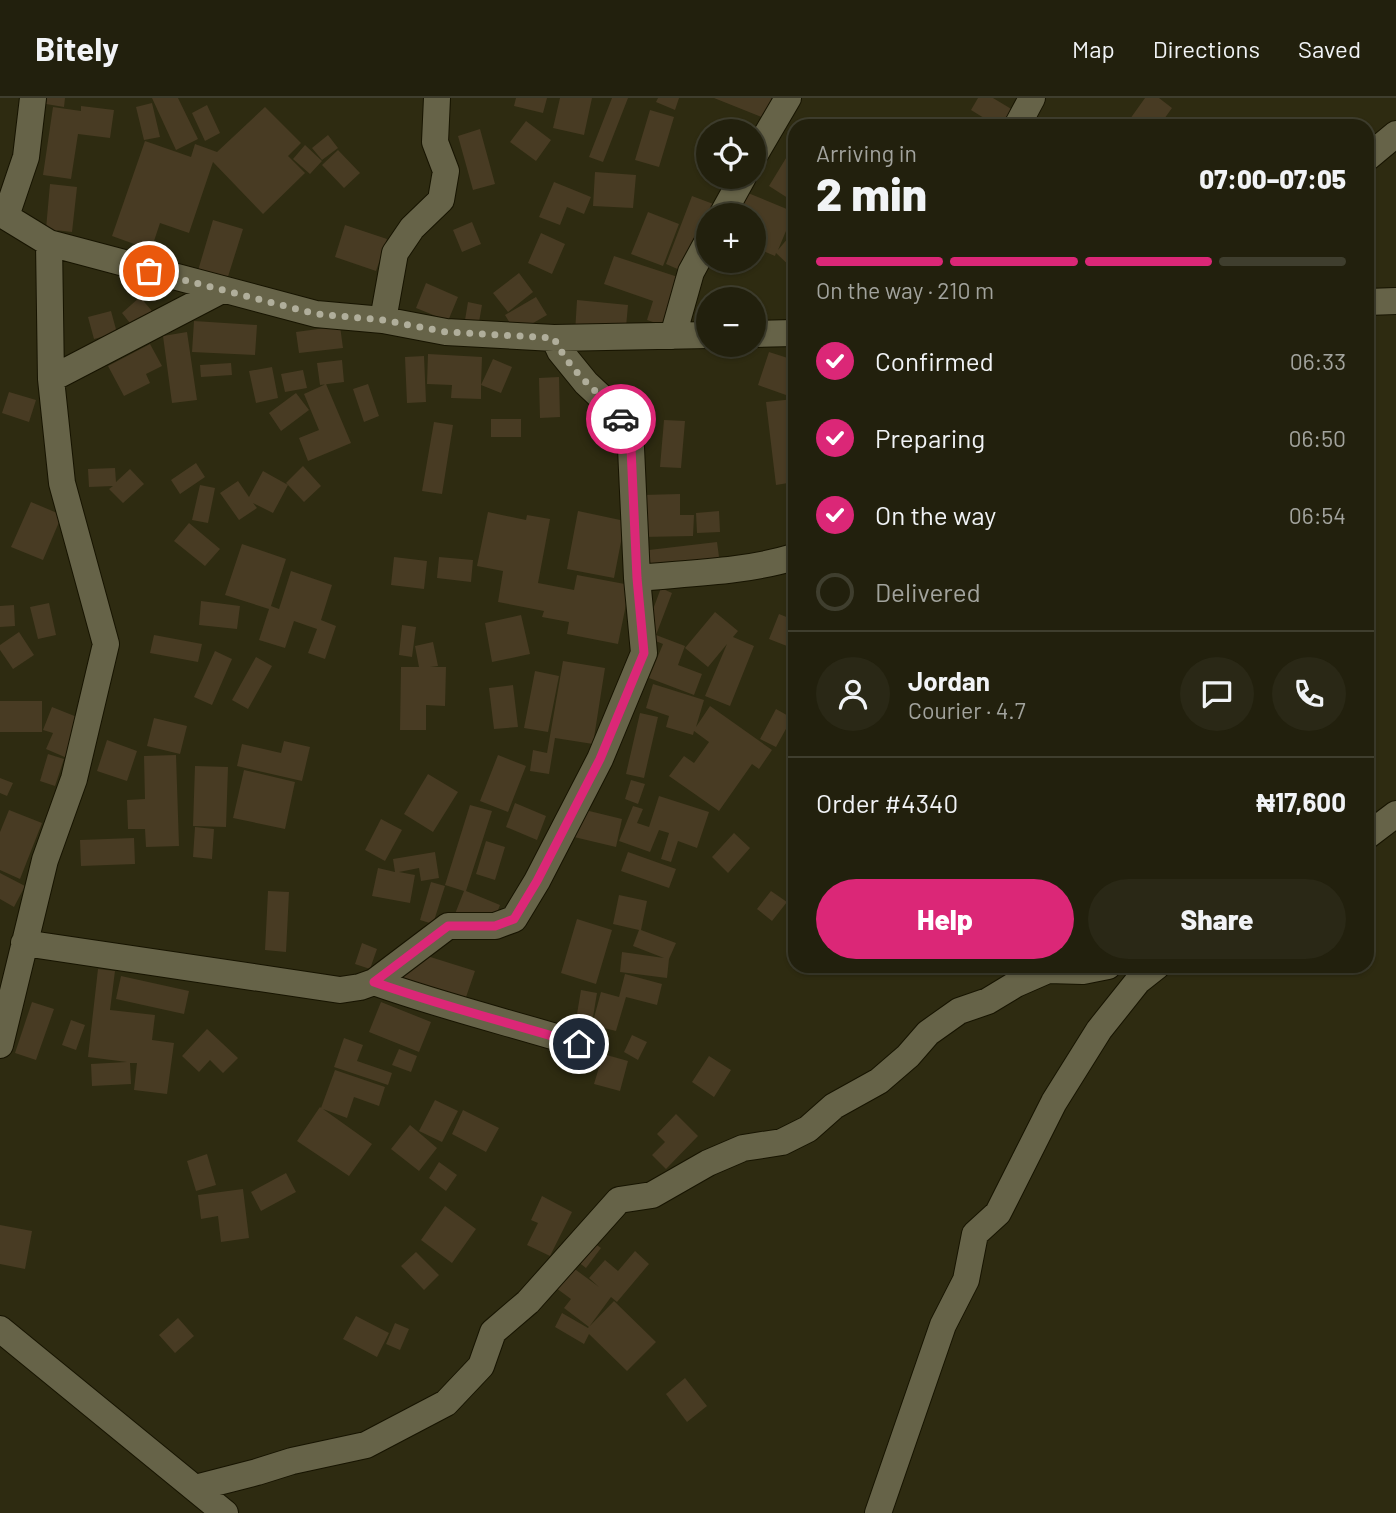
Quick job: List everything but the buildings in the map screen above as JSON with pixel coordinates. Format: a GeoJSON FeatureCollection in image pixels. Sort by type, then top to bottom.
{"type":"FeatureCollection","features":[{"type":"Feature","properties":{"kind":"street"},"geometry":{"type":"LineString","coordinates":[[33,98],[26,157],[3,215],[49,243],[316,314],[383,320],[446,332],[554,338],[696,335]]}},
{"type":"Feature","properties":{"kind":"street"},"geometry":{"type":"LineString","coordinates":[[383,320],[395,253],[412,228],[441,200],[446,171],[435,142],[437,98]]}},
{"type":"Feature","properties":{"kind":"street"},"geometry":{"type":"LineString","coordinates":[[766,136],[788,98]]}},
{"type":"Feature","properties":{"kind":"street"},"geometry":{"type":"LineString","coordinates":[[1021,119],[1032,98]]}},
{"type":"Feature","properties":{"kind":"street"},"geometry":{"type":"LineString","coordinates":[[1374,152],[1396,134]]}},
{"type":"Feature","properties":{"kind":"street"},"geometry":{"type":"LineString","coordinates":[[0,1045],[45,860],[74,779],[106,645],[62,483],[51,379],[49,243]]}},
{"type":"Feature","properties":{"kind":"street"},"geometry":{"type":"LineString","coordinates":[[673,336],[696,263]]}},
{"type":"Feature","properties":{"kind":"street"},"geometry":{"type":"LineString","coordinates":[[51,379],[222,290]]}},
{"type":"Feature","properties":{"kind":"street"},"geometry":{"type":"LineString","coordinates":[[1374,302],[1396,301]]}},
{"type":"Feature","properties":{"kind":"street"},"geometry":{"type":"LineString","coordinates":[[766,333],[788,332]]}},
{"type":"Feature","properties":{"kind":"street"},"geometry":{"type":"LineString","coordinates":[[24,943],[340,990],[374,982],[448,926],[495,926],[514,919],[537,881],[600,759],[644,653],[637,578],[631,448],[618,412],[586,383],[560,351],[554,338]]}},
{"type":"Feature","properties":{"kind":"street"},"geometry":{"type":"LineString","coordinates":[[637,578],[722,570],[788,558]]}},
{"type":"Feature","properties":{"kind":"street"},"geometry":{"type":"LineString","coordinates":[[1374,831],[1396,814]]}},
{"type":"Feature","properties":{"kind":"street"},"geometry":{"type":"LineString","coordinates":[[195,1488],[292,1461],[366,1445],[446,1403],[481,1366],[493,1332],[528,1302],[619,1200],[652,1195],[708,1163],[743,1148],[782,1142],[808,1129],[834,1106],[879,1081],[908,1056],[928,1032],[959,1011],[988,1001],[1041,973]]}},
{"type":"Feature","properties":{"kind":"street"},"geometry":{"type":"LineString","coordinates":[[878,1513],[943,1325],[966,1280],[975,1234],[998,1213],[1054,1102],[1098,1030],[1138,981],[1148,973]]}},
{"type":"Feature","properties":{"kind":"street"},"geometry":{"type":"LineString","coordinates":[[374,982],[425,1000],[579,1044]]}},
{"type":"Feature","properties":{"kind":"street"},"geometry":{"type":"LineString","coordinates":[[0,1329],[225,1513]]}},
{"type":"Feature","properties":{"kind":"way so far"},"geometry":{"type":"LineString","coordinates":[[149,271],[316,314],[383,320],[446,332],[554,338],[560,351],[586,383],[618,412],[621,419]]}},
{"type":"Feature","properties":{"kind":"route"},"geometry":{"type":"LineString","coordinates":[[579,1044],[425,1000],[374,982],[448,926],[495,926],[514,919],[537,881],[600,759],[644,653],[637,578],[631,448],[621,419]]}}]}
